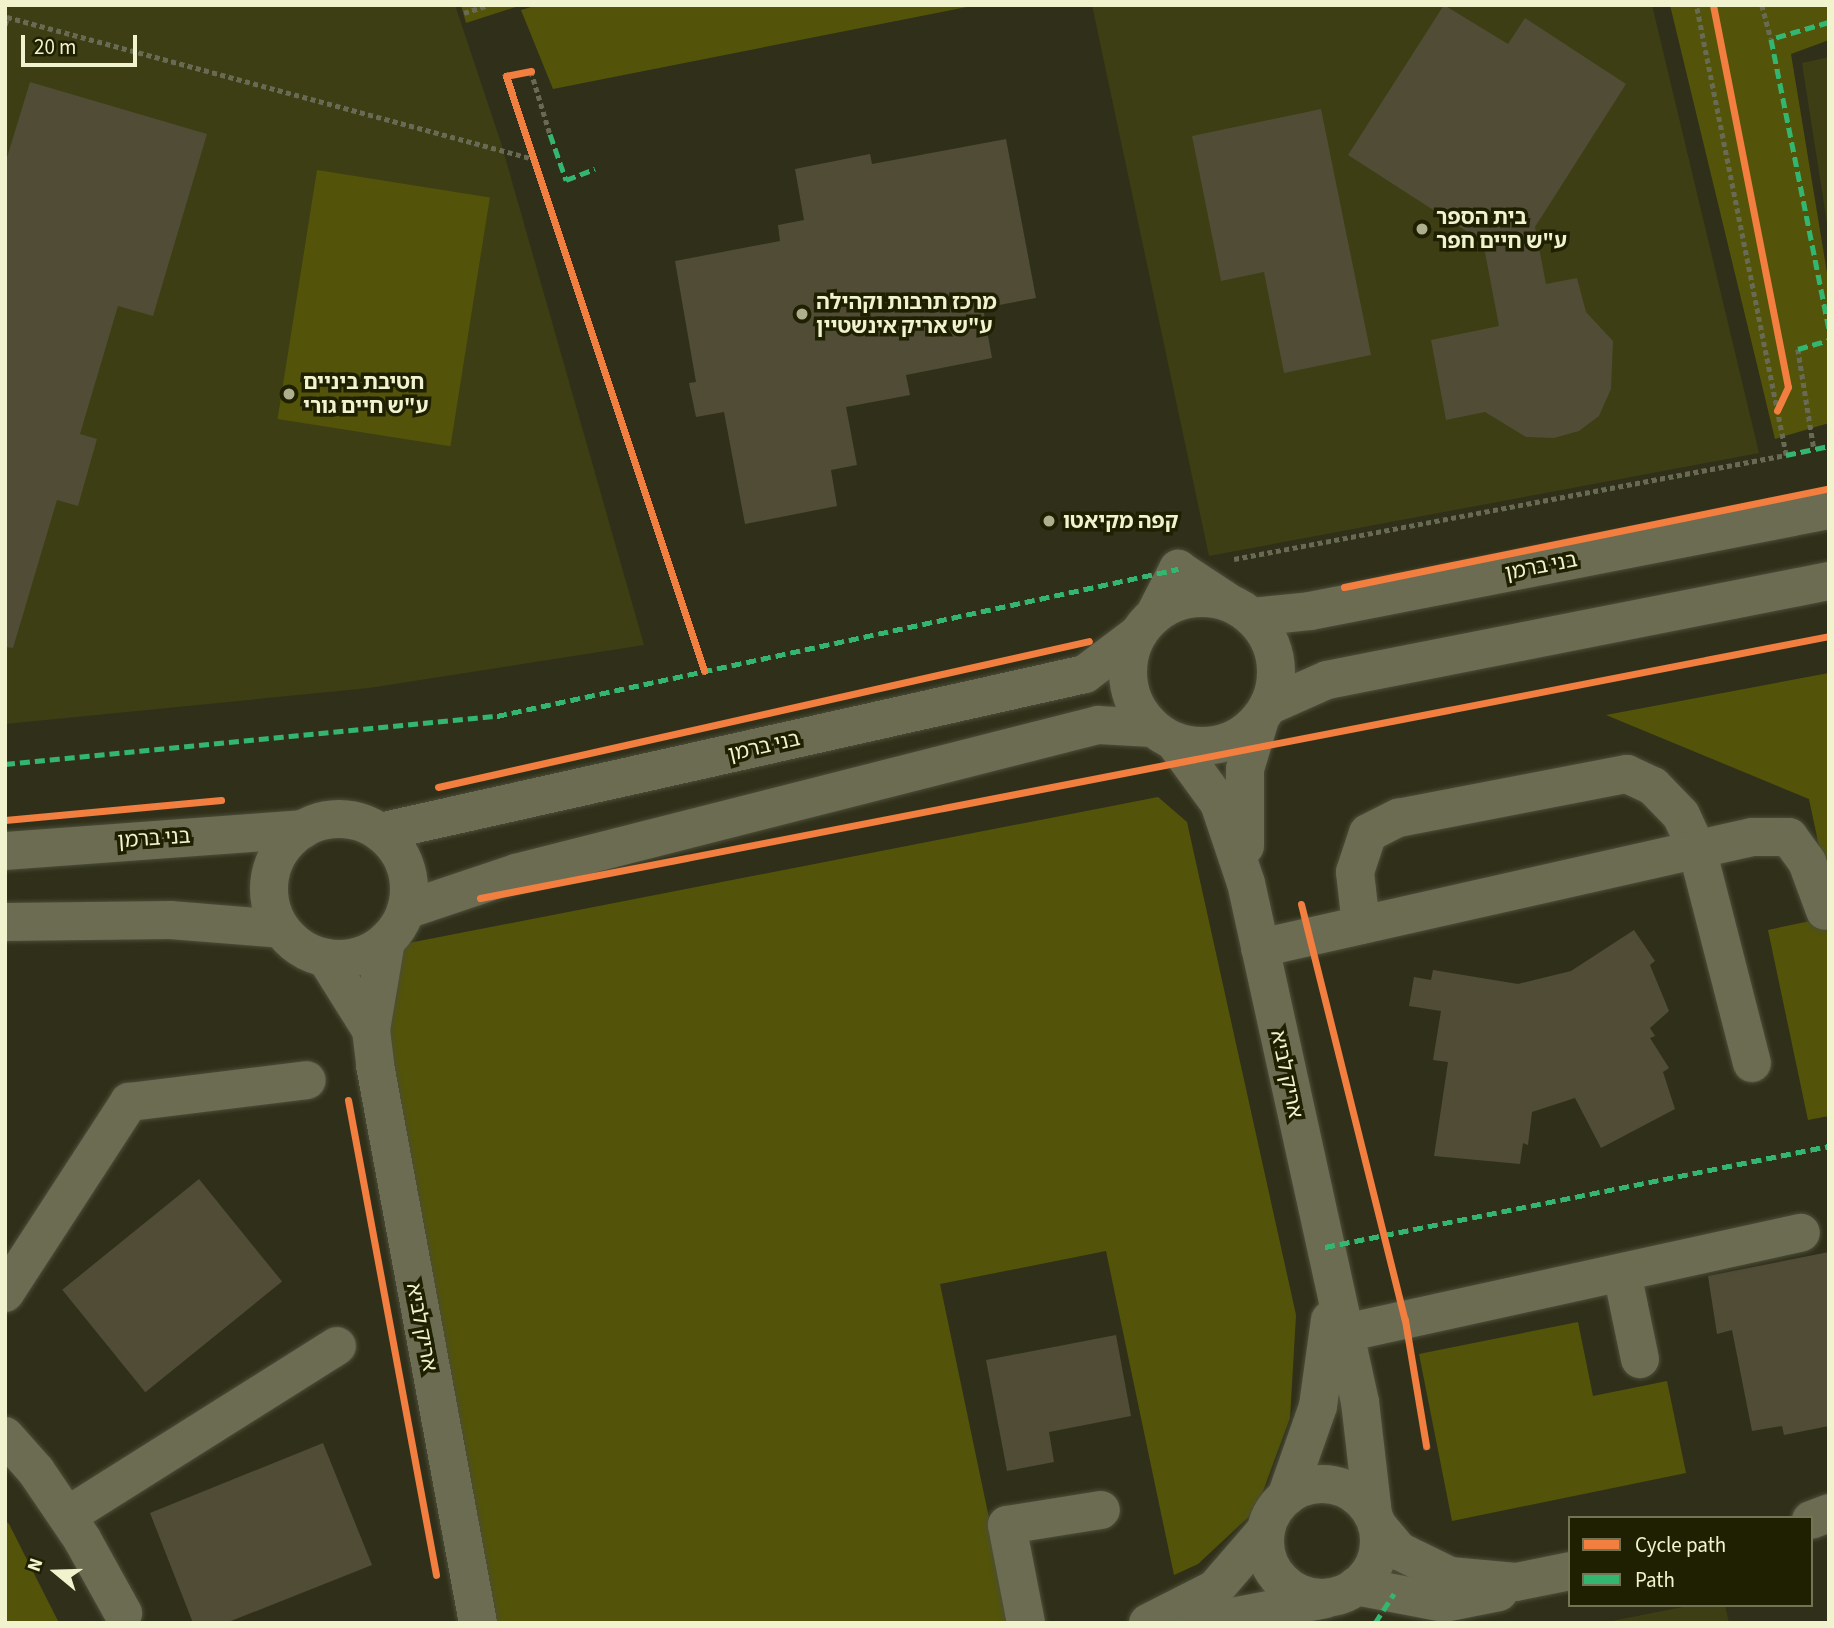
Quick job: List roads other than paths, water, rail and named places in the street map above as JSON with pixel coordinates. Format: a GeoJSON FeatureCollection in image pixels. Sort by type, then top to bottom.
{"type":"FeatureCollection","features":[{"type":"Feature","properties":{"kind":"street","name":"בני ברמן"},"geometry":{"type":"LineString","coordinates":[[1240,610],[1310,611],[1829,510]]}},
{"type":"Feature","properties":{"kind":"street"},"geometry":{"type":"LineString","coordinates":[[1163,735],[1136,708],[1128,683],[1128,659],[1178,569],[1240,610],[1268,637],[1275,662],[1264,713]]}},
{"type":"Feature","properties":{"kind":"street"},"geometry":{"type":"LineString","coordinates":[[396,925],[409,888],[405,865],[380,832],[341,819],[303,829],[276,857],[269,878],[269,901],[281,929],[308,953],[326,958],[355,958],[396,925],[516,873],[1098,725],[1218,745],[1242,735],[1264,713],[1327,680],[1829,581]]}},
{"type":"Feature","properties":{"kind":"street"},"geometry":{"type":"LineString","coordinates":[[1146,624],[1177,602],[1202,598],[1240,610]]}},
{"type":"Feature","properties":{"kind":"street","name":"בני ברמן"},"geometry":{"type":"LineString","coordinates":[[380,832],[1085,674],[1146,624]]}},
{"type":"Feature","properties":{"kind":"street","name":"אריק לביא"},"geometry":{"type":"LineString","coordinates":[[1246,883],[1245,769],[1264,713]]}},
{"type":"Feature","properties":{"kind":"street","name":"אריק לביא"},"geometry":{"type":"LineString","coordinates":[[1163,735],[1219,803],[1246,883],[1329,1265],[1338,1335],[1360,1402],[1375,1520]]}},
{"type":"Feature","properties":{"kind":"street"},"geometry":{"type":"LineString","coordinates":[[1361,925],[1355,872],[1368,833],[1398,818],[1627,774],[1653,786],[1681,815],[1697,849],[1752,1063]]}},
{"type":"Feature","properties":{"kind":"street","name":"בני ברמן"},"geometry":{"type":"LineString","coordinates":[[5,851],[303,829]]}},
{"type":"Feature","properties":{"kind":"street"},"geometry":{"type":"LineString","coordinates":[[1260,948],[1752,837],[1789,837],[1807,862],[1825,911]]}},
{"type":"Feature","properties":{"kind":"street"},"geometry":{"type":"LineString","coordinates":[[5,922],[170,920],[281,929]]}},
{"type":"Feature","properties":{"kind":"street","name":"אריק לביא"},"geometry":{"type":"LineString","coordinates":[[371,1030],[396,925]]}},
{"type":"Feature","properties":{"kind":"street","name":"אריק לביא"},"geometry":{"type":"LineString","coordinates":[[326,958],[371,1030],[478,1623]]}},
{"type":"Feature","properties":{"kind":"street"},"geometry":{"type":"LineString","coordinates":[[5,1293],[129,1102],[307,1080]]}},
{"type":"Feature","properties":{"kind":"street"},"geometry":{"type":"LineString","coordinates":[[1338,1335],[1801,1233]]}},
{"type":"Feature","properties":{"kind":"street"},"geometry":{"type":"LineString","coordinates":[[1622,1273],[1640,1359]]}},
{"type":"Feature","properties":{"kind":"street","name":"אריק לביא"},"geometry":{"type":"LineString","coordinates":[[1286,1497],[1318,1406],[1338,1335]]}},
{"type":"Feature","properties":{"kind":"street"},"geometry":{"type":"LineString","coordinates":[[67,1516],[337,1346]]}},
{"type":"Feature","properties":{"kind":"street"},"geometry":{"type":"LineString","coordinates":[[5,1436],[67,1516],[123,1613]]}},
{"type":"Feature","properties":{"kind":"street"},"geometry":{"type":"LineString","coordinates":[[1148,1623],[1215,1589],[1266,1530],[1286,1497],[1300,1487],[1334,1485],[1364,1501],[1399,1551],[1423,1566],[1465,1579],[1516,1582]]}},
{"type":"Feature","properties":{"kind":"street"},"geometry":{"type":"LineString","coordinates":[[1026,1623],[1007,1525],[1101,1510]]}},
{"type":"Feature","properties":{"kind":"street"},"geometry":{"type":"LineString","coordinates":[[1813,1520],[1829,1513]]}},
{"type":"Feature","properties":{"kind":"street"},"geometry":{"type":"LineString","coordinates":[[1201,1623],[1301,1607],[1346,1591],[1376,1559],[1375,1520]]}},
{"type":"Feature","properties":{"kind":"street"},"geometry":{"type":"LineString","coordinates":[[1266,1530],[1265,1548],[1282,1581],[1298,1593],[1346,1591],[1427,1601],[1461,1602],[1516,1582],[1568,1571]]}},
{"type":"Feature","properties":{"kind":"place","name":"בית הספר ע\"ש חיים חפר"},"geometry":{"type":"Point","coordinates":[1422,229]}},
{"type":"Feature","properties":{"kind":"place","name":"מרכז תרבות וקהילה ע\"ש אריק אינשטיין"},"geometry":{"type":"Point","coordinates":[802,314]}},
{"type":"Feature","properties":{"kind":"place","name":"חטיבת ביניים ע\"ש חיים גורי"},"geometry":{"type":"Point","coordinates":[289,394]}},
{"type":"Feature","properties":{"kind":"place","name":"קפה מקיאטו"},"geometry":{"type":"Point","coordinates":[1049,521]}}]}
